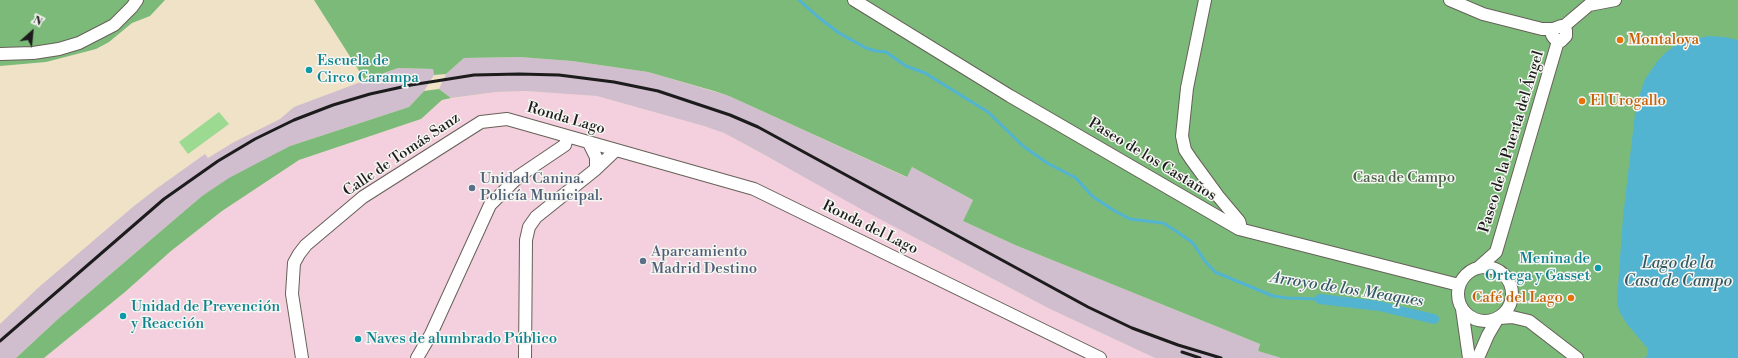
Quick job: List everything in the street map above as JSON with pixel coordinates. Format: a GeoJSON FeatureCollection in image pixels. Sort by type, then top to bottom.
{"type":"FeatureCollection","features":[{"type":"Feature","properties":{"kind":"street"},"geometry":{"type":"LineString","coordinates":[[2,51],[33,53],[79,43],[114,25],[132,7],[136,0]]}},
{"type":"Feature","properties":{"kind":"street","name":"Paseo de los Castaños"},"geometry":{"type":"LineString","coordinates":[[854,0],[1010,96],[1239,229],[1459,285]]}},
{"type":"Feature","properties":{"kind":"street"},"geometry":{"type":"LineString","coordinates":[[1205,0],[1187,88],[1182,136],[1185,150],[1239,221],[1239,229]]}},
{"type":"Feature","properties":{"kind":"street"},"geometry":{"type":"LineString","coordinates":[[1450,0],[1483,14],[1542,28],[1558,28],[1589,6],[1615,0]]}},
{"type":"Feature","properties":{"kind":"street","name":"Paseo de la Puerta del Ángel"},"geometry":{"type":"LineString","coordinates":[[1478,268],[1496,252],[1558,41],[1552,35],[1558,28]]}},
{"type":"Feature","properties":{"kind":"street","name":"Ronda Lago"},"geometry":{"type":"LineString","coordinates":[[507,119],[616,150]]}},
{"type":"Feature","properties":{"kind":"street","name":"Calle de Tomás Sanz"},"geometry":{"type":"LineString","coordinates":[[302,358],[292,294],[294,263],[306,245],[363,197],[481,122],[507,119]]}},
{"type":"Feature","properties":{"kind":"street"},"geometry":{"type":"LineString","coordinates":[[417,358],[434,327],[490,205],[519,176],[565,145],[567,137]]}},
{"type":"Feature","properties":{"kind":"street"},"geometry":{"type":"LineString","coordinates":[[589,143],[596,157],[596,169]]}},
{"type":"Feature","properties":{"kind":"street"},"geometry":{"type":"LineString","coordinates":[[525,358],[526,240],[529,227],[536,217],[596,169],[616,150]]}},
{"type":"Feature","properties":{"kind":"street","name":"Ronda del Lago"},"geometry":{"type":"LineString","coordinates":[[616,150],[734,182],[754,189],[1100,358]]}},
{"type":"Feature","properties":{"kind":"street","name":"Paseo de la Puerta del Ángel"},"geometry":{"type":"LineString","coordinates":[[1496,252],[1505,275]]}},
{"type":"Feature","properties":{"kind":"street"},"geometry":{"type":"LineString","coordinates":[[1469,358],[1462,309],[1458,299],[1459,285],[1467,274],[1478,268],[1493,268],[1505,275],[1511,285],[1513,297],[1509,308],[1499,318],[1488,335],[1478,358]]}},
{"type":"Feature","properties":{"kind":"street"},"geometry":{"type":"LineString","coordinates":[[1462,309],[1476,320],[1487,321],[1512,317],[1529,321],[1577,358]]}},
{"type":"Feature","properties":{"kind":"shaded area"},"geometry":{"type":"Polygon","coordinates":[[[519,57],[572,61],[648,72],[729,96],[906,177],[912,167],[973,200],[963,221],[1015,245],[1260,344],[1258,351],[1281,358],[1155,358],[1048,308],[859,208],[724,133],[704,126],[597,96],[526,91],[496,92],[451,98],[439,89],[446,74],[464,58],[519,57]]]}},
{"type":"Feature","properties":{"kind":"shaded area"},"geometry":{"type":"Polygon","coordinates":[[[398,68],[433,69],[434,75],[424,91],[409,107],[290,146],[202,196],[58,319],[16,358],[0,358],[0,324],[39,287],[156,189],[205,154],[208,158],[234,142],[280,119],[294,107],[398,68]]]}},
{"type":"Feature","properties":{"kind":"shaded area"},"geometry":{"type":"Polygon","coordinates":[[[526,91],[597,96],[724,133],[943,253],[1048,308],[1155,358],[44,358],[125,292],[171,251],[222,211],[299,160],[421,119],[442,100],[496,92],[526,91]]]}},
{"type":"Feature","properties":{"kind":"green space"},"geometry":{"type":"Polygon","coordinates":[[[0,0],[165,0],[150,16],[132,23],[109,42],[96,49],[46,62],[0,66],[0,0]]]}},
{"type":"Feature","properties":{"kind":"green space","name":"Casa de Campo"},"geometry":{"type":"Polygon","coordinates":[[[314,0],[1738,0],[1738,358],[1281,358],[1258,351],[1260,344],[1015,245],[963,221],[973,200],[912,167],[907,177],[729,96],[714,91],[648,72],[572,61],[519,57],[464,58],[446,74],[434,75],[433,69],[398,68],[365,80],[314,0]]]}},
{"type":"Feature","properties":{"kind":"green space"},"geometry":{"type":"Polygon","coordinates":[[[439,89],[451,98],[442,100],[421,119],[299,160],[222,211],[171,251],[125,292],[44,358],[16,358],[58,319],[202,196],[229,178],[290,146],[409,107],[424,91],[439,89]]]}},
{"type":"Feature","properties":{"kind":"green space"},"geometry":{"type":"Polygon","coordinates":[[[219,112],[229,124],[188,154],[179,142],[219,112]]]}},
{"type":"Feature","properties":{"kind":"water","name":"Lago de la Casa de Campo"},"geometry":{"type":"Polygon","coordinates":[[[1709,36],[1738,40],[1738,358],[1645,358],[1648,354],[1648,349],[1627,324],[1619,311],[1617,300],[1623,217],[1636,105],[1645,79],[1664,54],[1673,47],[1685,41],[1709,36]]]}},
{"type":"Feature","properties":{"kind":"waterway","name":"Arroyo de los Meaques"},"geometry":{"type":"LineString","coordinates":[[799,0],[839,33],[866,48],[886,52],[906,66],[925,73],[988,112],[1023,146],[1047,163],[1076,178],[1092,196],[1113,210],[1130,219],[1163,223],[1176,231],[1193,243],[1205,261],[1215,272],[1273,296],[1320,299]]}},
{"type":"Feature","properties":{"kind":"waterway","name":"Arroyo de los Meaques"},"geometry":{"type":"LineString","coordinates":[[1320,299],[1379,306],[1434,319]]}},
{"type":"Feature","properties":{"kind":"railway"},"geometry":{"type":"LineString","coordinates":[[0,341],[164,199],[218,161],[255,139],[294,120],[333,105],[370,94],[411,85],[474,75],[519,74],[559,75],[614,82],[658,91],[730,115],[758,127],[1088,307],[1132,328],[1178,345],[1221,358]]}},
{"type":"Feature","properties":{"kind":"railway"},"geometry":{"type":"LineString","coordinates":[[1182,352],[1200,358]]}},
{"type":"Feature","properties":{"kind":"place","name":"Montaloya"},"geometry":{"type":"Point","coordinates":[1620,40]}},
{"type":"Feature","properties":{"kind":"place","name":"Escuela de Circo Carampa"},"geometry":{"type":"Point","coordinates":[309,70]}},
{"type":"Feature","properties":{"kind":"place","name":"El Urogallo"},"geometry":{"type":"Point","coordinates":[1582,101]}},
{"type":"Feature","properties":{"kind":"place","name":"Unidad Canina. Policía Municipal."},"geometry":{"type":"Point","coordinates":[472,188]}},
{"type":"Feature","properties":{"kind":"place","name":"Aparcamiento Madrid Destino"},"geometry":{"type":"Point","coordinates":[643,261]}},
{"type":"Feature","properties":{"kind":"place","name":"Menina de Ortega y Gasset"},"geometry":{"type":"Point","coordinates":[1598,268]}},
{"type":"Feature","properties":{"kind":"place","name":"Café del Lago"},"geometry":{"type":"Point","coordinates":[1571,298]}},
{"type":"Feature","properties":{"kind":"place","name":"Unidad de Prevención y Reacción"},"geometry":{"type":"Point","coordinates":[123,316]}},
{"type":"Feature","properties":{"kind":"place","name":"Naves de alumbrado Público"},"geometry":{"type":"Point","coordinates":[358,339]}}]}
